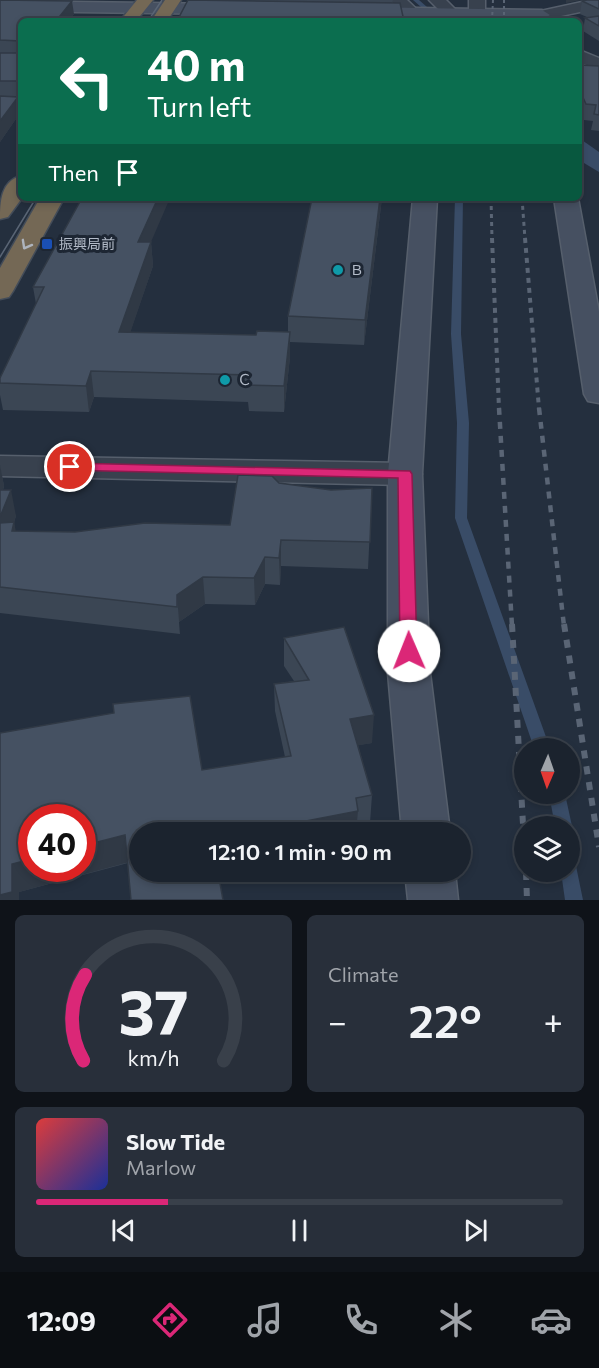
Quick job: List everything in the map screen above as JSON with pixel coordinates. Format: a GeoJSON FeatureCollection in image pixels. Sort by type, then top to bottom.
{"type":"FeatureCollection","features":[{"type":"Feature","properties":{"kind":"highway"},"geometry":{"type":"LineString","coordinates":[[131,18],[143,4]]}},
{"type":"Feature","properties":{"kind":"highway"},"geometry":{"type":"LineString","coordinates":[[0,212],[18,187]]}},
{"type":"Feature","properties":{"kind":"highway"},"geometry":{"type":"LineString","coordinates":[[0,291],[50,201]]}},
{"type":"Feature","properties":{"kind":"street"},"geometry":{"type":"LineString","coordinates":[[398,0],[417,16]]}},
{"type":"Feature","properties":{"kind":"street"},"geometry":{"type":"LineString","coordinates":[[541,12],[599,3]]}},
{"type":"Feature","properties":{"kind":"street"},"geometry":{"type":"LineString","coordinates":[[0,6],[143,4],[166,10],[237,10]]}},
{"type":"Feature","properties":{"kind":"street"},"geometry":{"type":"LineString","coordinates":[[342,12],[417,16],[444,9],[477,7],[599,18]]}},
{"type":"Feature","properties":{"kind":"street"},"geometry":{"type":"LineString","coordinates":[[582,56],[599,65]]}},
{"type":"Feature","properties":{"kind":"street"},"geometry":{"type":"LineString","coordinates":[[425,201],[405,474],[409,673],[425,822]]}},
{"type":"Feature","properties":{"kind":"street"},"geometry":{"type":"LineString","coordinates":[[567,201],[593,317],[599,394]]}},
{"type":"Feature","properties":{"kind":"street"},"geometry":{"type":"LineString","coordinates":[[0,466],[405,474]]}},
{"type":"Feature","properties":{"kind":"street"},"geometry":{"type":"LineString","coordinates":[[431,882],[433,900]]}},
{"type":"Feature","properties":{"kind":"water"},"geometry":{"type":"Polygon","coordinates":[[[582,140],[599,152],[599,172],[582,162],[582,140]]]}},
{"type":"Feature","properties":{"kind":"building"},"geometry":{"type":"Polygon","coordinates":[[[0,0],[72,1],[58,18],[18,18],[18,41],[0,40],[0,0]]]}},
{"type":"Feature","properties":{"kind":"building"},"geometry":{"type":"Polygon","coordinates":[[[188,0],[400,3],[403,18],[179,18],[188,0]]]}},
{"type":"Feature","properties":{"kind":"building"},"geometry":{"type":"Polygon","coordinates":[[[599,0],[599,9],[582,1],[599,0]]]}},
{"type":"Feature","properties":{"kind":"building"},"geometry":{"type":"Polygon","coordinates":[[[599,16],[599,26],[585,18],[599,16]]]}},
{"type":"Feature","properties":{"kind":"building"},"geometry":{"type":"Polygon","coordinates":[[[0,53],[18,53],[18,81],[0,81],[0,53]]]}},
{"type":"Feature","properties":{"kind":"building"},"geometry":{"type":"Polygon","coordinates":[[[582,65],[599,66],[599,115],[594,114],[596,105],[586,104],[582,95],[582,65]]]}},
{"type":"Feature","properties":{"kind":"building"},"geometry":{"type":"Polygon","coordinates":[[[0,96],[18,97],[0,121],[0,96]]]}},
{"type":"Feature","properties":{"kind":"building"},"geometry":{"type":"Polygon","coordinates":[[[80,201],[157,201],[138,242],[151,242],[119,332],[256,335],[257,331],[290,332],[284,386],[248,385],[250,375],[91,371],[86,386],[0,383],[0,378],[44,287],[33,287],[80,201]]]}},
{"type":"Feature","properties":{"kind":"building","name":"Ｂ"},"geometry":{"type":"Polygon","coordinates":[[[311,201],[380,201],[365,320],[288,316],[311,201]]]}},
{"type":"Feature","properties":{"kind":"building"},"geometry":{"type":"Polygon","coordinates":[[[238,475],[272,476],[279,483],[331,490],[372,488],[370,542],[281,540],[279,558],[265,557],[254,578],[203,577],[177,595],[177,607],[0,587],[0,523],[14,522],[12,531],[75,532],[145,523],[230,525],[238,475]]]}},
{"type":"Feature","properties":{"kind":"building"},"geometry":{"type":"Polygon","coordinates":[[[0,490],[11,490],[0,517],[0,490]]]}},
{"type":"Feature","properties":{"kind":"building"},"geometry":{"type":"Polygon","coordinates":[[[344,627],[374,715],[350,719],[372,795],[356,798],[358,811],[301,822],[129,822],[129,878],[125,835],[96,842],[96,804],[18,804],[18,862],[12,864],[12,892],[0,895],[0,733],[114,713],[113,704],[190,696],[202,770],[291,756],[274,684],[309,680],[284,638],[344,627]]]}},
{"type":"Feature","properties":{"kind":"building"},"geometry":{"type":"Polygon","coordinates":[[[129,882],[220,882],[223,900],[131,900],[129,882]]]}},
{"type":"Feature","properties":{"kind":"waterway"},"geometry":{"type":"LineString","coordinates":[[416,0],[437,18]]}},
{"type":"Feature","properties":{"kind":"waterway"},"geometry":{"type":"LineString","coordinates":[[459,201],[456,334],[463,423],[461,518],[538,738]]}},
{"type":"Feature","properties":{"kind":"waterway"},"geometry":{"type":"LineString","coordinates":[[559,804],[561,816]]}},
{"type":"Feature","properties":{"kind":"waterway"},"geometry":{"type":"LineString","coordinates":[[571,882],[574,900]]}},
{"type":"Feature","properties":{"kind":"tram line"},"geometry":{"type":"LineString","coordinates":[[150,18],[162,0]]}},
{"type":"Feature","properties":{"kind":"tram line"},"geometry":{"type":"LineString","coordinates":[[0,257],[34,201]]}},
{"type":"Feature","properties":{"kind":"railway"},"geometry":{"type":"LineString","coordinates":[[492,18],[493,0]]}},
{"type":"Feature","properties":{"kind":"railway"},"geometry":{"type":"LineString","coordinates":[[504,0],[504,18]]}},
{"type":"Feature","properties":{"kind":"railway"},"geometry":{"type":"LineString","coordinates":[[491,201],[492,239]]}},
{"type":"Feature","properties":{"kind":"railway"},"geometry":{"type":"LineString","coordinates":[[522,201],[525,239]]}},
{"type":"Feature","properties":{"kind":"railway"},"geometry":{"type":"LineString","coordinates":[[492,238],[499,409]]}},
{"type":"Feature","properties":{"kind":"railway"},"geometry":{"type":"LineString","coordinates":[[525,238],[539,409]]}},
{"type":"Feature","properties":{"kind":"railway"},"geometry":{"type":"LineString","coordinates":[[499,408],[512,626]]}},
{"type":"Feature","properties":{"kind":"railway"},"geometry":{"type":"LineString","coordinates":[[539,408],[564,626]]}},
{"type":"Feature","properties":{"kind":"railway"},"geometry":{"type":"LineString","coordinates":[[512,624],[523,816]]}},
{"type":"Feature","properties":{"kind":"railway"},"geometry":{"type":"LineString","coordinates":[[564,624],[599,847]]}},
{"type":"Feature","properties":{"kind":"railway"},"geometry":{"type":"LineString","coordinates":[[526,882],[527,900]]}},
{"type":"Feature","properties":{"kind":"place","name":"振興局前"},"geometry":{"type":"Point","coordinates":[47,244]}},
{"type":"Feature","properties":{"kind":"place","name":"Ｂ"},"geometry":{"type":"Point","coordinates":[338,270]}},
{"type":"Feature","properties":{"kind":"place","name":"Ｃ"},"geometry":{"type":"Point","coordinates":[225,380]}},
{"type":"Feature","properties":{"kind":"route"},"geometry":{"type":"LineString","coordinates":[[70,467],[405,474],[409,651]]}}]}
